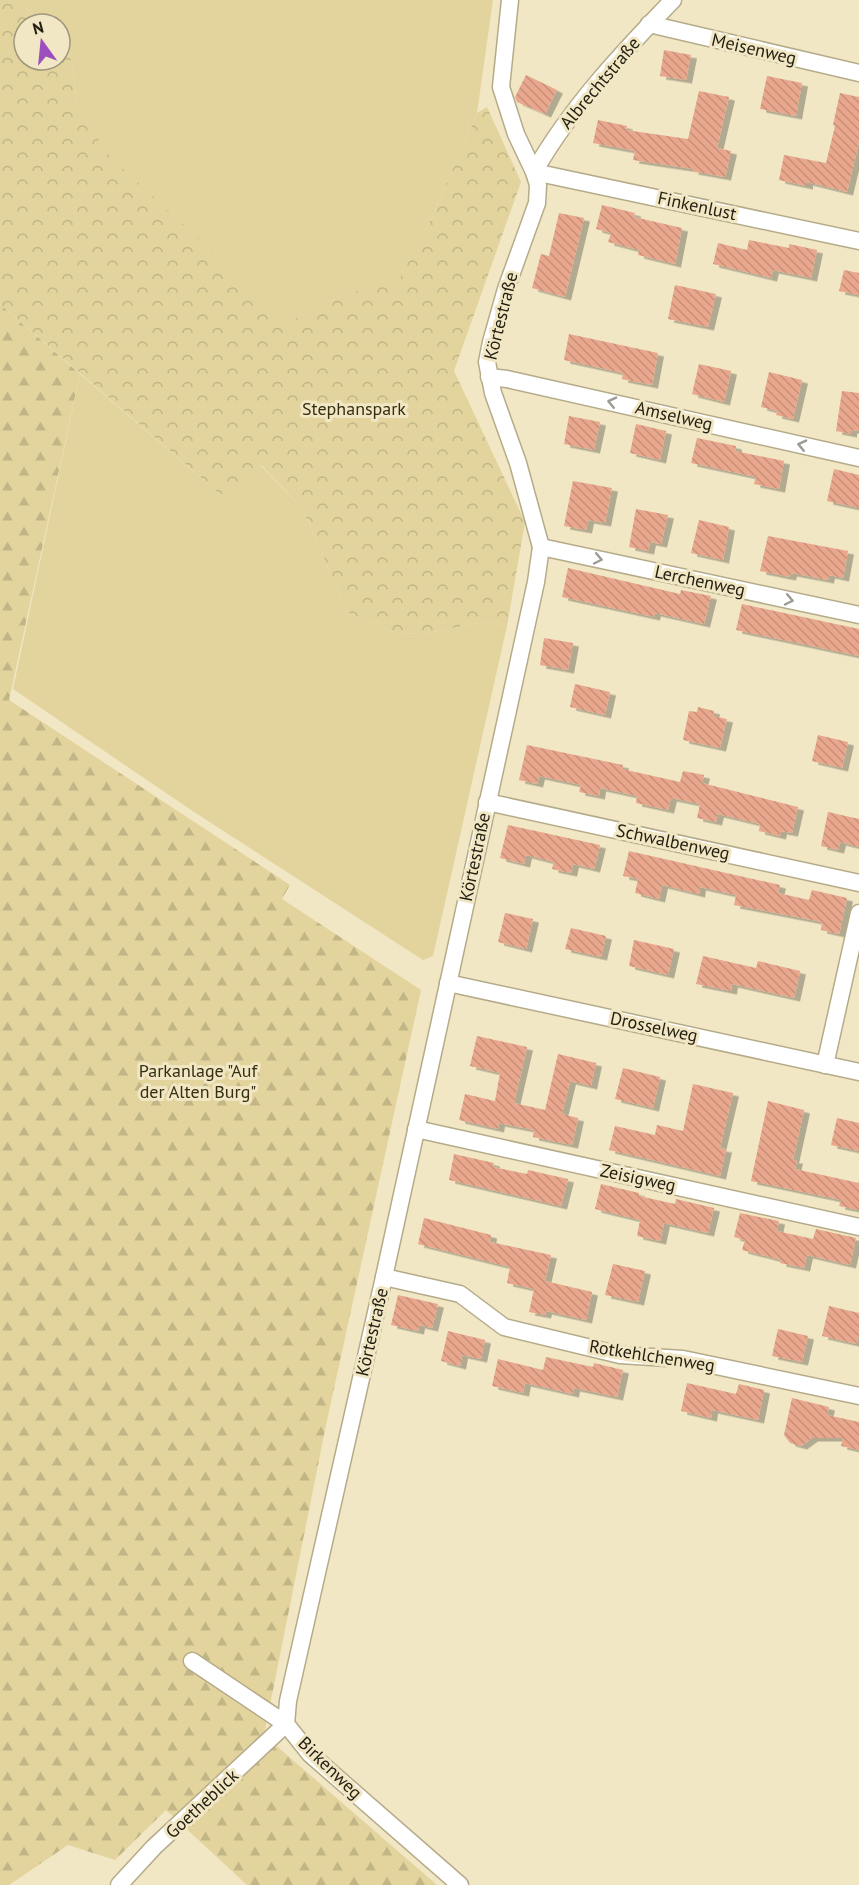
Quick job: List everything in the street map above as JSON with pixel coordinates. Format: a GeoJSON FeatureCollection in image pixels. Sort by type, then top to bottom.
{"type":"FeatureCollection","features":[{"type":"Feature","properties":{"kind":"street","name":"Körtestraße"},"geometry":{"type":"LineString","coordinates":[[286,1724],[288,1701],[384,1277],[536,582],[541,547],[518,463],[489,377],[487,362],[506,289],[537,203],[538,185],[534,172],[516,134],[501,87],[510,0]]}},
{"type":"Feature","properties":{"kind":"street","name":"Albrechtstraße"},"geometry":{"type":"LineString","coordinates":[[534,172],[551,142],[597,82],[673,0]]}},
{"type":"Feature","properties":{"kind":"street","name":"Meisenweg"},"geometry":{"type":"LineString","coordinates":[[650,24],[859,73]]}},
{"type":"Feature","properties":{"kind":"street","name":"Finkenlust"},"geometry":{"type":"LineString","coordinates":[[534,172],[859,241]]}},
{"type":"Feature","properties":{"kind":"street","name":"Amselweg"},"geometry":{"type":"LineString","coordinates":[[489,377],[507,378],[859,458]]}},
{"type":"Feature","properties":{"kind":"street","name":"Lerchenweg"},"geometry":{"type":"LineString","coordinates":[[541,547],[859,615]]}},
{"type":"Feature","properties":{"kind":"street","name":"Schwalbenweg"},"geometry":{"type":"LineString","coordinates":[[488,802],[859,883]]}},
{"type":"Feature","properties":{"kind":"street"},"geometry":{"type":"LineString","coordinates":[[825,1065],[859,913]]}},
{"type":"Feature","properties":{"kind":"street","name":"Drosselweg"},"geometry":{"type":"LineString","coordinates":[[448,983],[859,1072]]}},
{"type":"Feature","properties":{"kind":"street","name":"Zeisigweg"},"geometry":{"type":"LineString","coordinates":[[416,1129],[859,1227]]}},
{"type":"Feature","properties":{"kind":"street","name":"Rotkehlchenweg"},"geometry":{"type":"LineString","coordinates":[[384,1277],[460,1294],[504,1327],[620,1355],[683,1359],[859,1396]]}},
{"type":"Feature","properties":{"kind":"street","name":"Birkenweg"},"geometry":{"type":"LineString","coordinates":[[192,1661],[286,1724],[310,1754],[460,1885]]}},
{"type":"Feature","properties":{"kind":"street","name":"Goetheblick"},"geometry":{"type":"LineString","coordinates":[[119,1885],[154,1847],[286,1724]]}},
{"type":"Feature","properties":{"kind":"green space","name":"Stephanspark"},"geometry":{"type":"Polygon","coordinates":[[[0,0],[18,0],[30,12],[12,12],[12,72],[72,72],[72,66],[78,109],[286,323],[344,294],[399,279],[430,221],[477,113],[487,107],[521,182],[454,371],[525,522],[507,626],[483,622],[424,634],[395,633],[347,612],[302,508],[261,465],[221,495],[0,304],[0,0]]]}},
{"type":"Feature","properties":{"kind":"green space"},"geometry":{"type":"Polygon","coordinates":[[[18,0],[493,0],[477,113],[430,221],[399,280],[344,294],[286,323],[233,270],[110,157],[78,109],[72,66],[72,12],[30,12],[18,0]]]}},
{"type":"Feature","properties":{"kind":"green space","name":"Parkanlage \"Auf der Alten Burg\""},"geometry":{"type":"Polygon","coordinates":[[[0,304],[80,374],[9,700],[290,885],[282,899],[421,990],[326,1425],[264,1735],[437,1885],[247,1885],[166,1810],[115,1860],[68,1845],[9,1885],[0,1885],[0,304]]]}},
{"type":"Feature","properties":{"kind":"green space"},"geometry":{"type":"Polygon","coordinates":[[[80,374],[221,495],[260,465],[302,508],[347,612],[395,633],[424,634],[483,622],[507,626],[433,956],[423,960],[194,812],[13,689],[80,374]]]}},
{"type":"Feature","properties":{"kind":"building"},"geometry":{"type":"Polygon","coordinates":[[[664,50],[691,55],[686,80],[660,76],[664,50]]]}},
{"type":"Feature","properties":{"kind":"building"},"geometry":{"type":"Polygon","coordinates":[[[526,75],[557,90],[545,114],[517,102],[515,97],[526,75]]]}},
{"type":"Feature","properties":{"kind":"building"},"geometry":{"type":"Polygon","coordinates":[[[767,76],[802,83],[796,116],[760,109],[767,76]]]}},
{"type":"Feature","properties":{"kind":"building"},"geometry":{"type":"Polygon","coordinates":[[[699,91],[729,97],[717,148],[731,151],[725,177],[692,171],[693,169],[633,160],[635,151],[593,143],[598,120],[627,126],[626,130],[688,139],[699,91]]]}},
{"type":"Feature","properties":{"kind":"building"},"geometry":{"type":"Polygon","coordinates":[[[840,93],[859,97],[859,142],[847,192],[807,182],[807,186],[779,180],[784,155],[826,163],[840,93]]]}},
{"type":"Feature","properties":{"kind":"building"},"geometry":{"type":"Polygon","coordinates":[[[602,205],[635,213],[634,217],[682,228],[675,264],[638,255],[639,250],[608,242],[611,233],[596,229],[602,205]]]}},
{"type":"Feature","properties":{"kind":"building"},"geometry":{"type":"Polygon","coordinates":[[[559,213],[584,218],[565,297],[532,288],[541,254],[549,256],[559,213]]]}},
{"type":"Feature","properties":{"kind":"building"},"geometry":{"type":"Polygon","coordinates":[[[749,240],[789,248],[789,244],[817,250],[811,278],[773,270],[771,278],[713,264],[718,243],[747,250],[749,240]]]}},
{"type":"Feature","properties":{"kind":"building"},"geometry":{"type":"Polygon","coordinates":[[[844,270],[859,273],[859,295],[839,291],[844,270]]]}},
{"type":"Feature","properties":{"kind":"building"},"geometry":{"type":"Polygon","coordinates":[[[675,285],[716,294],[708,327],[668,319],[675,285]]]}},
{"type":"Feature","properties":{"kind":"building"},"geometry":{"type":"Polygon","coordinates":[[[569,334],[658,353],[652,385],[622,379],[623,373],[564,360],[569,334]]]}},
{"type":"Feature","properties":{"kind":"building"},"geometry":{"type":"Polygon","coordinates":[[[699,364],[731,371],[724,402],[692,394],[699,364]]]}},
{"type":"Feature","properties":{"kind":"building"},"geometry":{"type":"Polygon","coordinates":[[[769,372],[802,380],[793,419],[776,415],[777,411],[761,407],[769,372]]]}},
{"type":"Feature","properties":{"kind":"building"},"geometry":{"type":"Polygon","coordinates":[[[842,391],[859,393],[859,431],[851,430],[851,434],[836,431],[842,391]]]}},
{"type":"Feature","properties":{"kind":"building"},"geometry":{"type":"Polygon","coordinates":[[[569,416],[600,422],[594,450],[564,444],[569,416]]]}},
{"type":"Feature","properties":{"kind":"building"},"geometry":{"type":"Polygon","coordinates":[[[636,424],[666,431],[660,460],[630,453],[636,424]]]}},
{"type":"Feature","properties":{"kind":"building"},"geometry":{"type":"Polygon","coordinates":[[[697,438],[736,446],[735,451],[784,461],[779,489],[754,484],[756,477],[691,463],[697,438]]]}},
{"type":"Feature","properties":{"kind":"building"},"geometry":{"type":"Polygon","coordinates":[[[834,469],[859,475],[859,508],[827,501],[834,469]]]}},
{"type":"Feature","properties":{"kind":"building"},"geometry":{"type":"Polygon","coordinates":[[[573,481],[612,488],[605,523],[588,520],[586,530],[564,526],[573,481]]]}},
{"type":"Feature","properties":{"kind":"building"},"geometry":{"type":"Polygon","coordinates":[[[636,509],[668,515],[661,544],[650,542],[648,551],[629,547],[636,509]]]}},
{"type":"Feature","properties":{"kind":"building"},"geometry":{"type":"Polygon","coordinates":[[[699,520],[729,527],[723,560],[691,553],[699,520]]]}},
{"type":"Feature","properties":{"kind":"building"},"geometry":{"type":"Polygon","coordinates":[[[768,536],[848,551],[843,578],[829,575],[828,580],[791,573],[790,577],[760,571],[768,536]]]}},
{"type":"Feature","properties":{"kind":"building"},"geometry":{"type":"Polygon","coordinates":[[[568,568],[680,594],[681,590],[711,596],[704,624],[655,613],[654,617],[562,597],[568,568]]]}},
{"type":"Feature","properties":{"kind":"building"},"geometry":{"type":"Polygon","coordinates":[[[742,604],[859,629],[859,656],[736,630],[742,604]]]}},
{"type":"Feature","properties":{"kind":"building"},"geometry":{"type":"Polygon","coordinates":[[[544,638],[573,643],[568,670],[540,665],[544,638]]]}},
{"type":"Feature","properties":{"kind":"building"},"geometry":{"type":"Polygon","coordinates":[[[575,684],[610,692],[605,715],[570,707],[575,684]]]}},
{"type":"Feature","properties":{"kind":"building"},"geometry":{"type":"Polygon","coordinates":[[[698,707],[714,711],[713,716],[727,719],[720,748],[683,740],[689,711],[697,712],[698,707]]]}},
{"type":"Feature","properties":{"kind":"building"},"geometry":{"type":"Polygon","coordinates":[[[818,735],[848,742],[842,768],[812,761],[818,735]]]}},
{"type":"Feature","properties":{"kind":"building"},"geometry":{"type":"Polygon","coordinates":[[[527,745],[623,765],[622,769],[680,782],[683,771],[704,775],[702,783],[798,807],[792,833],[781,831],[780,836],[759,831],[760,824],[718,814],[716,822],[697,818],[700,804],[671,798],[668,810],[636,803],[637,796],[600,788],[599,796],[579,792],[581,785],[539,776],[537,784],[519,780],[527,745]]]}},
{"type":"Feature","properties":{"kind":"building"},"geometry":{"type":"Polygon","coordinates":[[[828,812],[859,819],[859,847],[840,842],[838,850],[821,846],[828,812]]]}},
{"type":"Feature","properties":{"kind":"building"},"geometry":{"type":"Polygon","coordinates":[[[508,825],[600,845],[594,869],[573,864],[571,873],[552,869],[554,862],[526,855],[524,864],[500,858],[508,825]]]}},
{"type":"Feature","properties":{"kind":"building"},"geometry":{"type":"Polygon","coordinates":[[[629,851],[780,885],[778,893],[809,900],[812,890],[847,898],[839,934],[821,930],[822,922],[734,905],[736,895],[700,887],[699,894],[662,885],[659,899],[635,893],[638,879],[623,876],[629,851]]]}},
{"type":"Feature","properties":{"kind":"building"},"geometry":{"type":"Polygon","coordinates":[[[505,913],[533,919],[526,949],[498,942],[505,913]]]}},
{"type":"Feature","properties":{"kind":"building"},"geometry":{"type":"Polygon","coordinates":[[[571,928],[606,936],[601,957],[565,949],[571,928]]]}},
{"type":"Feature","properties":{"kind":"building"},"geometry":{"type":"Polygon","coordinates":[[[634,940],[674,949],[668,975],[629,966],[634,940]]]}},
{"type":"Feature","properties":{"kind":"building"},"geometry":{"type":"Polygon","coordinates":[[[703,956],[756,968],[758,961],[800,971],[794,998],[732,984],[731,991],[696,984],[703,956]]]}},
{"type":"Feature","properties":{"kind":"building"},"geometry":{"type":"Polygon","coordinates":[[[477,1036],[527,1047],[514,1103],[545,1110],[558,1054],[596,1063],[591,1086],[570,1081],[562,1114],[578,1118],[572,1145],[533,1137],[534,1130],[499,1123],[498,1129],[459,1120],[465,1094],[495,1101],[500,1073],[470,1066],[477,1036]]]}},
{"type":"Feature","properties":{"kind":"building"},"geometry":{"type":"Polygon","coordinates":[[[623,1068],[660,1077],[653,1108],[615,1099],[623,1068]]]}},
{"type":"Feature","properties":{"kind":"building"},"geometry":{"type":"Polygon","coordinates":[[[693,1084],[733,1093],[720,1148],[726,1149],[720,1176],[609,1150],[615,1126],[655,1135],[657,1125],[683,1131],[693,1084]]]}},
{"type":"Feature","properties":{"kind":"building"},"geometry":{"type":"Polygon","coordinates":[[[768,1101],[804,1110],[793,1160],[797,1160],[795,1169],[859,1183],[859,1210],[839,1206],[841,1200],[751,1181],[768,1101]]]}},
{"type":"Feature","properties":{"kind":"building"},"geometry":{"type":"Polygon","coordinates":[[[837,1118],[859,1123],[859,1151],[831,1145],[837,1118]]]}},
{"type":"Feature","properties":{"kind":"building"},"geometry":{"type":"Polygon","coordinates":[[[454,1154],[494,1163],[493,1167],[527,1174],[528,1170],[568,1179],[561,1206],[449,1180],[454,1154]]]}},
{"type":"Feature","properties":{"kind":"building"},"geometry":{"type":"Polygon","coordinates":[[[601,1184],[675,1204],[676,1199],[714,1208],[708,1233],[664,1223],[660,1241],[637,1236],[640,1220],[595,1209],[601,1184]]]}},
{"type":"Feature","properties":{"kind":"building"},"geometry":{"type":"Polygon","coordinates":[[[740,1213],[779,1221],[777,1231],[813,1239],[816,1229],[856,1238],[850,1265],[807,1255],[804,1268],[780,1263],[781,1260],[742,1250],[745,1240],[734,1237],[740,1213]]]}},
{"type":"Feature","properties":{"kind":"building"},"geometry":{"type":"Polygon","coordinates":[[[424,1218],[491,1235],[490,1242],[551,1255],[545,1281],[592,1292],[586,1320],[546,1311],[545,1315],[529,1312],[534,1289],[507,1283],[510,1267],[418,1244],[424,1218]]]}},
{"type":"Feature","properties":{"kind":"building"},"geometry":{"type":"Polygon","coordinates":[[[613,1264],[645,1271],[638,1302],[605,1295],[613,1264]]]}},
{"type":"Feature","properties":{"kind":"building"},"geometry":{"type":"Polygon","coordinates":[[[398,1295],[438,1304],[432,1328],[419,1325],[418,1331],[391,1325],[398,1295]]]}},
{"type":"Feature","properties":{"kind":"building"},"geometry":{"type":"Polygon","coordinates":[[[829,1306],[859,1313],[857,1344],[822,1336],[829,1306]]]}},
{"type":"Feature","properties":{"kind":"building"},"geometry":{"type":"Polygon","coordinates":[[[778,1329],[808,1336],[802,1362],[772,1356],[778,1329]]]}},
{"type":"Feature","properties":{"kind":"building"},"geometry":{"type":"Polygon","coordinates":[[[448,1331],[485,1340],[481,1359],[462,1355],[460,1366],[441,1361],[448,1331]]]}},
{"type":"Feature","properties":{"kind":"building"},"geometry":{"type":"Polygon","coordinates":[[[546,1357],[593,1367],[594,1363],[623,1370],[617,1397],[574,1388],[573,1394],[525,1383],[523,1393],[492,1386],[498,1359],[543,1370],[546,1357]]]}},
{"type":"Feature","properties":{"kind":"building"},"geometry":{"type":"Polygon","coordinates":[[[687,1383],[736,1394],[739,1384],[764,1390],[758,1420],[712,1410],[711,1418],[681,1411],[687,1383]]]}},
{"type":"Feature","properties":{"kind":"building"},"geometry":{"type":"Polygon","coordinates":[[[792,1398],[829,1407],[827,1415],[859,1422],[859,1450],[841,1446],[843,1438],[812,1438],[801,1446],[790,1443],[784,1435],[792,1398]]]}}]}
